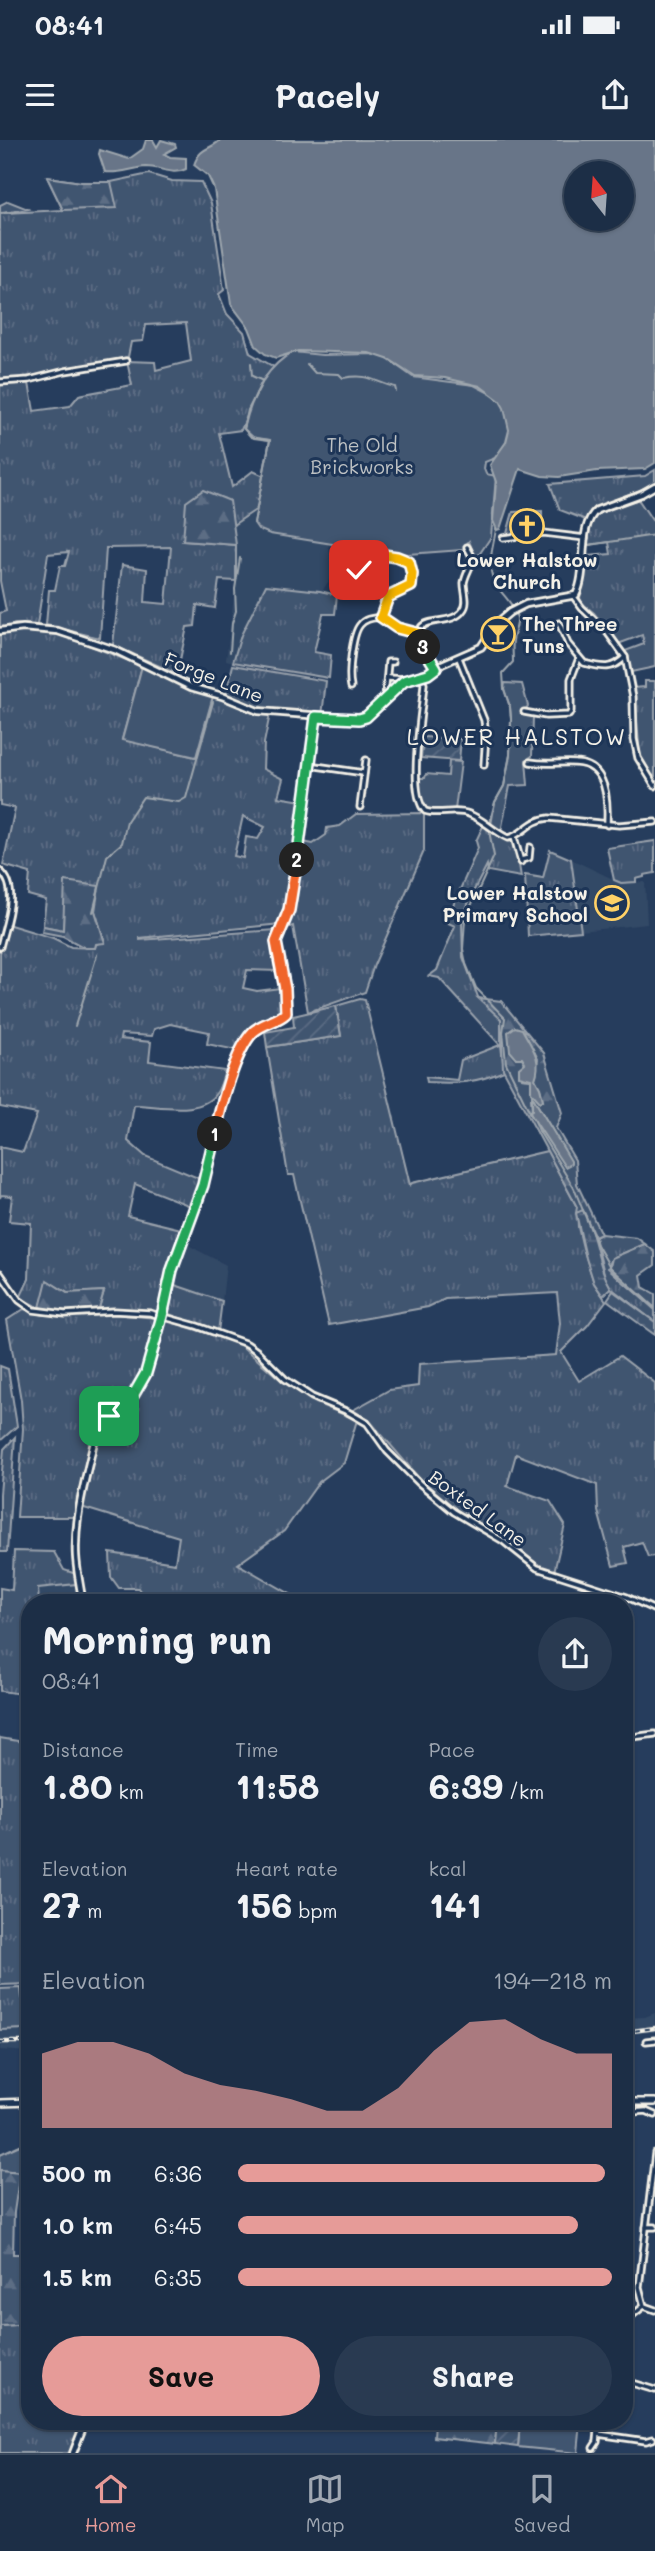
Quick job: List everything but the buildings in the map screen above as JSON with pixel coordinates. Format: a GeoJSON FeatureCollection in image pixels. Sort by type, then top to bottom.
{"type":"FeatureCollection","features":[{"type":"Feature","properties":{"kind":"main road"},"geometry":{"type":"LineString","coordinates":[[0,2103],[21,2102]]}},
{"type":"Feature","properties":{"kind":"main road"},"geometry":{"type":"LineString","coordinates":[[633,2102],[655,2102]]}},
{"type":"Feature","properties":{"kind":"street"},"geometry":{"type":"LineString","coordinates":[[0,382],[29,380],[126,361]]}},
{"type":"Feature","properties":{"kind":"street"},"geometry":{"type":"LineString","coordinates":[[573,597],[582,580],[588,519],[597,510],[655,486]]}},
{"type":"Feature","properties":{"kind":"street"},"geometry":{"type":"LineString","coordinates":[[503,538],[544,533],[585,538]]}},
{"type":"Feature","properties":{"kind":"street"},"geometry":{"type":"LineString","coordinates":[[436,668],[421,644],[422,626],[430,621],[453,618],[463,612],[466,605],[464,582],[473,558],[467,547]]}},
{"type":"Feature","properties":{"kind":"street"},"geometry":{"type":"LineString","coordinates":[[359,570],[377,554],[406,559],[410,564],[411,586],[388,597],[381,617]]}},
{"type":"Feature","properties":{"kind":"street"},"geometry":{"type":"LineString","coordinates":[[387,678],[409,679],[421,676],[481,647],[497,623],[518,608],[531,603],[573,597]]}},
{"type":"Feature","properties":{"kind":"street"},"geometry":{"type":"LineString","coordinates":[[573,597],[607,632],[625,657],[633,697],[634,738],[638,758],[654,784]]}},
{"type":"Feature","properties":{"kind":"street"},"geometry":{"type":"LineString","coordinates":[[351,687],[349,670],[358,626],[365,620],[381,617],[397,628],[420,634]]}},
{"type":"Feature","properties":{"kind":"street"},"geometry":{"type":"LineString","coordinates":[[559,623],[562,633],[584,663],[617,666],[625,657]]}},
{"type":"Feature","properties":{"kind":"street","name":"Forge Lane"},"geometry":{"type":"LineString","coordinates":[[0,631],[23,628],[58,631],[115,650],[191,687],[258,711],[363,719],[385,697],[409,679]]}},
{"type":"Feature","properties":{"kind":"street"},"geometry":{"type":"LineString","coordinates":[[459,657],[484,720],[484,765]]}},
{"type":"Feature","properties":{"kind":"street"},"geometry":{"type":"LineString","coordinates":[[524,712],[547,716],[569,715],[571,679],[579,658]]}},
{"type":"Feature","properties":{"kind":"street"},"geometry":{"type":"LineString","coordinates":[[385,697],[388,662],[393,662]]}},
{"type":"Feature","properties":{"kind":"street"},"geometry":{"type":"LineString","coordinates":[[421,676],[424,684],[416,780],[418,800],[428,812],[454,811],[469,814],[508,838],[514,837],[538,820],[549,818],[607,825],[644,825],[655,822]]}},
{"type":"Feature","properties":{"kind":"street"},"geometry":{"type":"LineString","coordinates":[[82,1594],[76,1554],[77,1529],[93,1446],[103,1423],[141,1384],[162,1316],[172,1270],[203,1185],[223,1094],[252,1033],[286,1013],[285,989],[276,942],[287,918],[292,898],[316,717]]}},
{"type":"Feature","properties":{"kind":"street"},"geometry":{"type":"LineString","coordinates":[[360,807],[366,760]]}},
{"type":"Feature","properties":{"kind":"street"},"geometry":{"type":"LineString","coordinates":[[530,762],[546,765],[577,762],[589,765],[606,787],[607,825]]}},
{"type":"Feature","properties":{"kind":"street"},"geometry":{"type":"LineString","coordinates":[[309,765],[364,773]]}},
{"type":"Feature","properties":{"kind":"street"},"geometry":{"type":"LineString","coordinates":[[514,837],[521,861],[529,858],[530,847]]}},
{"type":"Feature","properties":{"kind":"street"},"geometry":{"type":"LineString","coordinates":[[0,871],[6,876],[10,892],[0,947]]}},
{"type":"Feature","properties":{"kind":"street","name":"Boxted Lane"},"geometry":{"type":"LineString","coordinates":[[0,1273],[19,1300],[33,1310],[65,1314],[114,1311],[162,1316],[247,1344],[285,1379],[312,1397],[367,1423],[393,1458],[454,1512],[503,1541],[537,1568],[617,1594]]}},
{"type":"Feature","properties":{"kind":"street","name":"Boxted Lane"},"geometry":{"type":"LineString","coordinates":[[633,1600],[655,1610]]}},
{"type":"Feature","properties":{"kind":"street"},"geometry":{"type":"LineString","coordinates":[[633,1737],[655,1734]]}},
{"type":"Feature","properties":{"kind":"street"},"geometry":{"type":"LineString","coordinates":[[646,2041],[655,2040]]}},
{"type":"Feature","properties":{"kind":"street"},"geometry":{"type":"LineString","coordinates":[[633,2112],[646,2111],[655,2115]]}},
{"type":"Feature","properties":{"kind":"street"},"geometry":{"type":"LineString","coordinates":[[644,2306],[639,2287],[655,2153]]}},
{"type":"Feature","properties":{"kind":"street"},"geometry":{"type":"LineString","coordinates":[[646,2227],[655,2227]]}},
{"type":"Feature","properties":{"kind":"street"},"geometry":{"type":"LineString","coordinates":[[644,2306],[655,2310]]}},
{"type":"Feature","properties":{"kind":"street"},"geometry":{"type":"LineString","coordinates":[[633,2315],[644,2306]]}},
{"type":"Feature","properties":{"kind":"street"},"geometry":{"type":"LineString","coordinates":[[633,2383],[655,2390]]}},
{"type":"Feature","properties":{"kind":"street"},"geometry":{"type":"LineString","coordinates":[[73,2453],[82,2430]]}},
{"type":"Feature","properties":{"kind":"street"},"geometry":{"type":"LineString","coordinates":[[593,2448],[598,2430]]}},
{"type":"Feature","properties":{"kind":"street"},"geometry":{"type":"LineString","coordinates":[[598,2434],[646,2441],[653,2439]]}},
{"type":"Feature","properties":{"kind":"shaded area"},"geometry":{"type":"Polygon","coordinates":[[[146,140],[153,140],[157,147],[161,140],[175,144],[176,147],[164,154],[186,158],[186,169],[171,171],[146,167],[105,172],[100,150],[129,159],[143,149],[146,140]]]}},
{"type":"Feature","properties":{"kind":"shaded area"},"geometry":{"type":"Polygon","coordinates":[[[220,140],[655,140],[655,463],[645,469],[597,471],[559,477],[542,476],[520,469],[500,529],[497,530],[493,521],[496,482],[490,465],[506,442],[509,430],[500,401],[480,386],[445,378],[415,376],[390,360],[369,353],[298,351],[276,358],[265,354],[256,346],[249,328],[231,304],[214,189],[208,176],[194,165],[202,151],[220,140]]]}},
{"type":"Feature","properties":{"kind":"shaded area"},"geometry":{"type":"Polygon","coordinates":[[[257,509],[258,531],[328,544],[334,573],[322,591],[266,585],[241,635],[233,662],[226,660],[236,581],[233,525],[257,509]]]}},
{"type":"Feature","properties":{"kind":"shaded area","name":"Lower Halstow Primary School"},"geometry":{"type":"Polygon","coordinates":[[[571,859],[621,883],[645,882],[647,924],[581,931],[571,859]]]}},
{"type":"Feature","properties":{"kind":"shaded area"},"geometry":{"type":"Polygon","coordinates":[[[515,1027],[522,1029],[537,1059],[535,1079],[543,1100],[540,1102],[531,1092],[531,1079],[519,1076],[519,1068],[525,1063],[510,1051],[508,1032],[515,1027]]]}},
{"type":"Feature","properties":{"kind":"shaded area"},"geometry":{"type":"Polygon","coordinates":[[[532,1096],[571,1164],[565,1167],[529,1112],[532,1110],[532,1096]]]}},
{"type":"Feature","properties":{"kind":"shaded area"},"geometry":{"type":"Polygon","coordinates":[[[184,1243],[226,1265],[222,1301],[172,1284],[184,1243]]]}},
{"type":"Feature","properties":{"kind":"shaded area"},"geometry":{"type":"Polygon","coordinates":[[[76,1584],[78,1594],[38,1594],[37,1588],[76,1584]]]}},
{"type":"Feature","properties":{"kind":"shaded area"},"geometry":{"type":"Polygon","coordinates":[[[655,2013],[655,2032],[633,2033],[633,2018],[655,2013]]]}},
{"type":"Feature","properties":{"kind":"shaded area"},"geometry":{"type":"Polygon","coordinates":[[[21,2029],[21,2051],[0,2050],[0,2030],[21,2029]]]}},
{"type":"Feature","properties":{"kind":"green space"},"geometry":{"type":"Polygon","coordinates":[[[149,174],[172,181],[201,182],[211,203],[224,290],[219,294],[227,314],[244,332],[250,353],[274,367],[262,381],[241,430],[219,433],[232,487],[253,471],[264,476],[257,509],[233,525],[229,501],[183,541],[236,545],[236,581],[219,580],[215,608],[197,605],[195,626],[187,627],[177,674],[113,645],[122,565],[147,569],[145,602],[166,604],[171,547],[106,548],[100,638],[46,625],[49,590],[55,590],[60,566],[65,566],[69,552],[48,554],[37,625],[15,624],[0,628],[0,613],[6,611],[0,581],[0,384],[29,383],[34,411],[70,406],[79,395],[132,385],[127,361],[155,362],[156,370],[191,361],[186,323],[146,325],[143,341],[131,342],[128,357],[7,381],[0,380],[0,205],[8,201],[28,209],[4,213],[63,210],[47,177],[81,182],[111,182],[149,174]]]}},
{"type":"Feature","properties":{"kind":"green space"},"geometry":{"type":"Polygon","coordinates":[[[47,177],[81,182],[111,182],[117,208],[63,210],[47,177]]]}},
{"type":"Feature","properties":{"kind":"green space","name":"The Old Brickworks"},"geometry":{"type":"Polygon","coordinates":[[[293,352],[322,355],[374,354],[386,358],[413,377],[474,385],[499,398],[506,409],[511,437],[495,458],[485,462],[486,474],[496,476],[491,537],[476,559],[469,541],[462,550],[408,554],[270,534],[258,529],[254,523],[270,440],[254,438],[244,429],[251,406],[267,375],[283,358],[293,352]]]}},
{"type":"Feature","properties":{"kind":"green space"},"geometry":{"type":"Polygon","coordinates":[[[655,470],[655,482],[609,502],[586,520],[560,510],[550,484],[645,476],[655,470]]]}},
{"type":"Feature","properties":{"kind":"green space"},"geometry":{"type":"Polygon","coordinates":[[[203,490],[230,501],[236,545],[183,541],[186,502],[203,490]]]}},
{"type":"Feature","properties":{"kind":"green space"},"geometry":{"type":"Polygon","coordinates":[[[638,499],[652,520],[655,518],[655,667],[631,672],[625,651],[644,644],[642,635],[618,644],[580,598],[587,556],[611,554],[609,542],[587,545],[591,517],[638,499]]]}},
{"type":"Feature","properties":{"kind":"green space"},"geometry":{"type":"Polygon","coordinates":[[[542,511],[542,532],[506,537],[513,512],[542,511]]]}},
{"type":"Feature","properties":{"kind":"green space"},"geometry":{"type":"Polygon","coordinates":[[[266,585],[337,595],[335,614],[323,614],[314,652],[331,655],[329,678],[233,662],[241,635],[266,585]]]}},
{"type":"Feature","properties":{"kind":"green space"},"geometry":{"type":"Polygon","coordinates":[[[18,631],[60,634],[142,666],[122,739],[195,757],[213,696],[256,713],[270,714],[264,743],[263,769],[283,779],[278,797],[302,801],[293,880],[281,924],[140,938],[275,930],[272,946],[278,971],[247,970],[243,988],[257,991],[280,988],[284,1006],[281,1013],[253,1026],[236,1050],[207,1044],[209,1032],[170,1024],[154,1029],[152,1036],[121,1034],[120,1039],[151,1042],[149,1061],[225,1071],[217,1092],[201,1105],[179,1108],[134,1105],[128,1141],[145,1156],[203,1180],[193,1207],[135,1184],[128,1216],[185,1230],[172,1258],[160,1313],[99,1308],[104,1291],[68,1293],[48,1281],[40,1308],[20,1298],[29,1279],[31,1223],[9,1221],[12,1196],[1,1195],[0,1198],[0,1147],[23,1152],[37,1114],[0,1107],[0,953],[7,924],[53,938],[71,947],[95,948],[96,944],[105,942],[95,911],[66,882],[63,930],[43,926],[46,900],[28,895],[30,873],[3,865],[15,808],[0,805],[0,635],[18,631]],[[243,816],[234,856],[243,858],[246,837],[258,839],[265,827],[243,816]]]}},
{"type":"Feature","properties":{"kind":"green space"},"geometry":{"type":"Polygon","coordinates":[[[233,665],[326,681],[322,716],[262,710],[226,694],[233,665]]]}},
{"type":"Feature","properties":{"kind":"green space"},"geometry":{"type":"Polygon","coordinates":[[[142,666],[213,696],[196,757],[122,740],[142,666]]]}},
{"type":"Feature","properties":{"kind":"green space"},"geometry":{"type":"Polygon","coordinates":[[[645,681],[655,681],[655,776],[651,775],[640,755],[634,688],[645,687],[645,681]]]}},
{"type":"Feature","properties":{"kind":"green space"},"geometry":{"type":"Polygon","coordinates":[[[505,683],[522,684],[528,706],[524,711],[533,715],[532,756],[526,760],[528,785],[510,786],[501,832],[491,825],[495,802],[504,786],[510,755],[511,719],[505,683]]]}},
{"type":"Feature","properties":{"kind":"green space"},"geometry":{"type":"Polygon","coordinates":[[[423,737],[461,739],[459,761],[421,758],[423,737]]]}},
{"type":"Feature","properties":{"kind":"green space"},"geometry":{"type":"Polygon","coordinates":[[[449,761],[461,762],[455,810],[429,811],[420,799],[419,778],[425,778],[426,774],[448,776],[449,761]]]}},
{"type":"Feature","properties":{"kind":"green space"},"geometry":{"type":"Polygon","coordinates":[[[424,813],[424,851],[374,965],[365,992],[308,1012],[293,926],[283,929],[290,917],[303,842],[313,844],[326,835],[327,828],[340,826],[356,814],[424,813]]]}},
{"type":"Feature","properties":{"kind":"green space"},"geometry":{"type":"Polygon","coordinates":[[[483,826],[510,839],[516,847],[521,877],[488,871],[487,865],[470,898],[462,923],[463,957],[478,997],[501,1019],[504,1071],[466,1082],[427,1082],[426,1077],[457,1080],[461,1060],[500,1045],[439,978],[429,976],[437,970],[455,926],[446,922],[478,848],[476,841],[483,826]]]}},
{"type":"Feature","properties":{"kind":"green space"},"geometry":{"type":"Polygon","coordinates":[[[655,841],[655,873],[644,875],[636,879],[636,882],[621,883],[614,880],[607,848],[655,841]]]}},
{"type":"Feature","properties":{"kind":"green space"},"geometry":{"type":"Polygon","coordinates":[[[550,850],[571,859],[581,931],[528,936],[525,875],[543,878],[550,850]]]}},
{"type":"Feature","properties":{"kind":"green space"},"geometry":{"type":"Polygon","coordinates":[[[65,881],[99,886],[95,911],[105,943],[96,944],[95,948],[85,948],[63,936],[42,932],[43,926],[63,930],[65,881]]]}},
{"type":"Feature","properties":{"kind":"green space"},"geometry":{"type":"Polygon","coordinates":[[[478,998],[501,1001],[544,1053],[562,1113],[556,1128],[575,1160],[577,1184],[601,1234],[595,1237],[583,1211],[576,1213],[577,1207],[503,1069],[501,1019],[478,998]],[[524,1032],[510,1043],[516,1058],[522,1057],[525,1063],[522,1078],[531,1079],[531,1092],[543,1100],[535,1079],[538,1059],[524,1032]],[[531,1099],[530,1112],[565,1166],[570,1161],[534,1099],[531,1099]]]}},
{"type":"Feature","properties":{"kind":"green space"},"geometry":{"type":"Polygon","coordinates":[[[365,1000],[410,1185],[547,1151],[577,1207],[583,1248],[594,1283],[606,1301],[587,1326],[561,1352],[579,1381],[620,1356],[655,1383],[655,1556],[648,1557],[642,1542],[624,1547],[628,1563],[613,1566],[598,1511],[597,1485],[516,1454],[507,1486],[550,1501],[565,1525],[554,1572],[540,1567],[498,1535],[475,1525],[419,1478],[370,1421],[353,1410],[389,1390],[418,1386],[419,1364],[556,1355],[560,1323],[557,1293],[445,1299],[428,1307],[329,1325],[294,1175],[288,1175],[267,1047],[341,1036],[336,1006],[365,1000]]]}},
{"type":"Feature","properties":{"kind":"green space"},"geometry":{"type":"Polygon","coordinates":[[[336,1006],[341,1036],[267,1047],[265,1032],[294,1027],[293,1016],[336,1006]]]}},
{"type":"Feature","properties":{"kind":"green space"},"geometry":{"type":"Polygon","coordinates":[[[583,1210],[611,1288],[603,1296],[594,1283],[586,1258],[576,1213],[583,1210]]]}},
{"type":"Feature","properties":{"kind":"green space"},"geometry":{"type":"Polygon","coordinates":[[[601,1234],[637,1238],[645,1244],[612,1258],[608,1268],[655,1310],[655,1322],[611,1288],[605,1277],[595,1237],[601,1234]]]}},
{"type":"Feature","properties":{"kind":"green space"},"geometry":{"type":"Polygon","coordinates":[[[645,1244],[655,1252],[655,1265],[641,1275],[643,1287],[655,1294],[655,1308],[620,1279],[610,1267],[612,1258],[645,1244]]]}},
{"type":"Feature","properties":{"kind":"green space"},"geometry":{"type":"Polygon","coordinates":[[[47,1280],[67,1293],[104,1291],[99,1308],[68,1311],[40,1308],[47,1280]]]}},
{"type":"Feature","properties":{"kind":"green space"},"geometry":{"type":"Polygon","coordinates":[[[172,1284],[222,1301],[218,1332],[169,1314],[166,1306],[172,1284]]]}},
{"type":"Feature","properties":{"kind":"green space"},"geometry":{"type":"Polygon","coordinates":[[[613,1291],[655,1322],[655,1335],[607,1300],[613,1291]]]}},
{"type":"Feature","properties":{"kind":"green space"},"geometry":{"type":"Polygon","coordinates":[[[24,1309],[42,1315],[112,1314],[157,1318],[145,1367],[135,1386],[97,1424],[75,1517],[17,1517],[23,1429],[21,1400],[7,1320],[24,1309]]]}},
{"type":"Feature","properties":{"kind":"green space"},"geometry":{"type":"Polygon","coordinates":[[[165,1320],[238,1343],[282,1381],[316,1403],[357,1420],[344,1463],[319,1482],[284,1531],[238,1564],[290,1594],[142,1594],[138,1588],[119,1588],[111,1577],[110,1553],[175,1563],[179,1537],[81,1507],[97,1444],[105,1424],[143,1389],[165,1320]]]}},
{"type":"Feature","properties":{"kind":"green space"},"geometry":{"type":"Polygon","coordinates":[[[0,1366],[8,1369],[17,1426],[0,1441],[0,1366]]]}},
{"type":"Feature","properties":{"kind":"green space"},"geometry":{"type":"Polygon","coordinates":[[[15,1437],[7,1552],[0,1552],[0,1494],[4,1449],[15,1437]]]}},
{"type":"Feature","properties":{"kind":"green space"},"geometry":{"type":"Polygon","coordinates":[[[14,1551],[54,1552],[64,1570],[76,1574],[76,1584],[38,1588],[38,1594],[21,1594],[21,1694],[0,1691],[0,1588],[12,1590],[14,1551]]]}},
{"type":"Feature","properties":{"kind":"green space"},"geometry":{"type":"Polygon","coordinates":[[[0,1738],[21,1742],[21,1984],[0,1985],[0,1738]]]}},
{"type":"Feature","properties":{"kind":"green space"},"geometry":{"type":"Polygon","coordinates":[[[21,1988],[21,2029],[0,2030],[0,1989],[21,1988]]]}},
{"type":"Feature","properties":{"kind":"green space"},"geometry":{"type":"Polygon","coordinates":[[[21,2144],[21,2172],[0,2170],[0,2154],[21,2144]]]}},
{"type":"Feature","properties":{"kind":"green space"},"geometry":{"type":"Polygon","coordinates":[[[0,2170],[20,2172],[14,2212],[13,2254],[21,2254],[21,2325],[0,2326],[0,2170]]]}},
{"type":"Feature","properties":{"kind":"green space"},"geometry":{"type":"Polygon","coordinates":[[[21,2325],[21,2430],[79,2430],[70,2453],[0,2453],[0,2326],[21,2325]]]}},
{"type":"Feature","properties":{"kind":"green space"},"geometry":{"type":"Polygon","coordinates":[[[434,2430],[496,2430],[495,2444],[434,2437],[434,2430]]]}},
{"type":"Feature","properties":{"kind":"green space"},"geometry":{"type":"Polygon","coordinates":[[[496,2430],[519,2430],[518,2447],[495,2444],[496,2430]]]}},
{"type":"Feature","properties":{"kind":"green space"},"geometry":{"type":"Polygon","coordinates":[[[519,2430],[580,2430],[578,2453],[518,2447],[519,2430]]]}},
{"type":"Feature","properties":{"kind":"waterway"},"geometry":{"type":"LineString","coordinates":[[0,213],[16,212]]}},
{"type":"Feature","properties":{"kind":"waterway"},"geometry":{"type":"LineString","coordinates":[[251,363],[252,376],[263,381],[248,410],[244,429],[251,437],[270,440],[254,523]]}},
{"type":"Feature","properties":{"kind":"waterway"},"geometry":{"type":"LineString","coordinates":[[307,364],[315,373],[339,374],[343,378],[366,377],[395,387],[396,391]]}},
{"type":"Feature","properties":{"kind":"waterway"},"geometry":{"type":"LineString","coordinates":[[496,528],[491,572],[517,618],[513,662],[503,673],[504,689],[510,707],[510,755],[504,786],[495,802],[491,817],[490,836],[494,856],[465,919],[463,949],[476,988],[505,1018],[503,1032],[506,1063],[532,1117]]}},
{"type":"Feature","properties":{"kind":"waterway"},"geometry":{"type":"LineString","coordinates":[[590,545],[655,535]]}},
{"type":"Feature","properties":{"kind":"waterway"},"geometry":{"type":"LineString","coordinates":[[230,652],[240,558]]}},
{"type":"Feature","properties":{"kind":"waterway"},"geometry":{"type":"LineString","coordinates":[[93,912],[107,856],[122,843],[127,821],[143,797],[179,802],[186,798],[213,702]]}},
{"type":"Feature","properties":{"kind":"waterway"},"geometry":{"type":"LineString","coordinates":[[75,1026],[97,955]]}},
{"type":"Feature","properties":{"kind":"waterway"},"geometry":{"type":"LineString","coordinates":[[535,1121],[574,1188],[596,1243],[610,1267],[655,1308]]}},
{"type":"Feature","properties":{"kind":"railway"},"geometry":{"type":"LineString","coordinates":[[633,2031],[655,2028]]}},
{"type":"Feature","properties":{"kind":"railway"},"geometry":{"type":"LineString","coordinates":[[0,2042],[21,2042]]}},
{"type":"Feature","properties":{"kind":"place","name":"Lower Halstow Church"},"geometry":{"type":"Point","coordinates":[527,526]}},
{"type":"Feature","properties":{"kind":"place","name":"The Three Tuns"},"geometry":{"type":"Point","coordinates":[498,634]}},
{"type":"Feature","properties":{"kind":"place","name":"Lower Halstow Primary School"},"geometry":{"type":"Point","coordinates":[612,903]}},
{"type":"Feature","properties":{"kind":"district","name":"LOWER HALSTOW"},"geometry":{"type":"Point","coordinates":[517,736]}},
{"type":"Feature","properties":{"kind":"route"},"geometry":{"type":"LineString","coordinates":[[109,1416],[134,1394],[146,1373],[172,1270],[203,1185],[223,1094],[248,1038],[256,1030],[286,1013],[285,989],[276,942],[287,918],[292,898],[316,717],[364,718],[404,681],[428,674],[436,668],[421,644],[420,634],[397,628],[381,617],[388,597],[411,586],[409,562],[406,559],[377,554],[359,570]]}}]}
